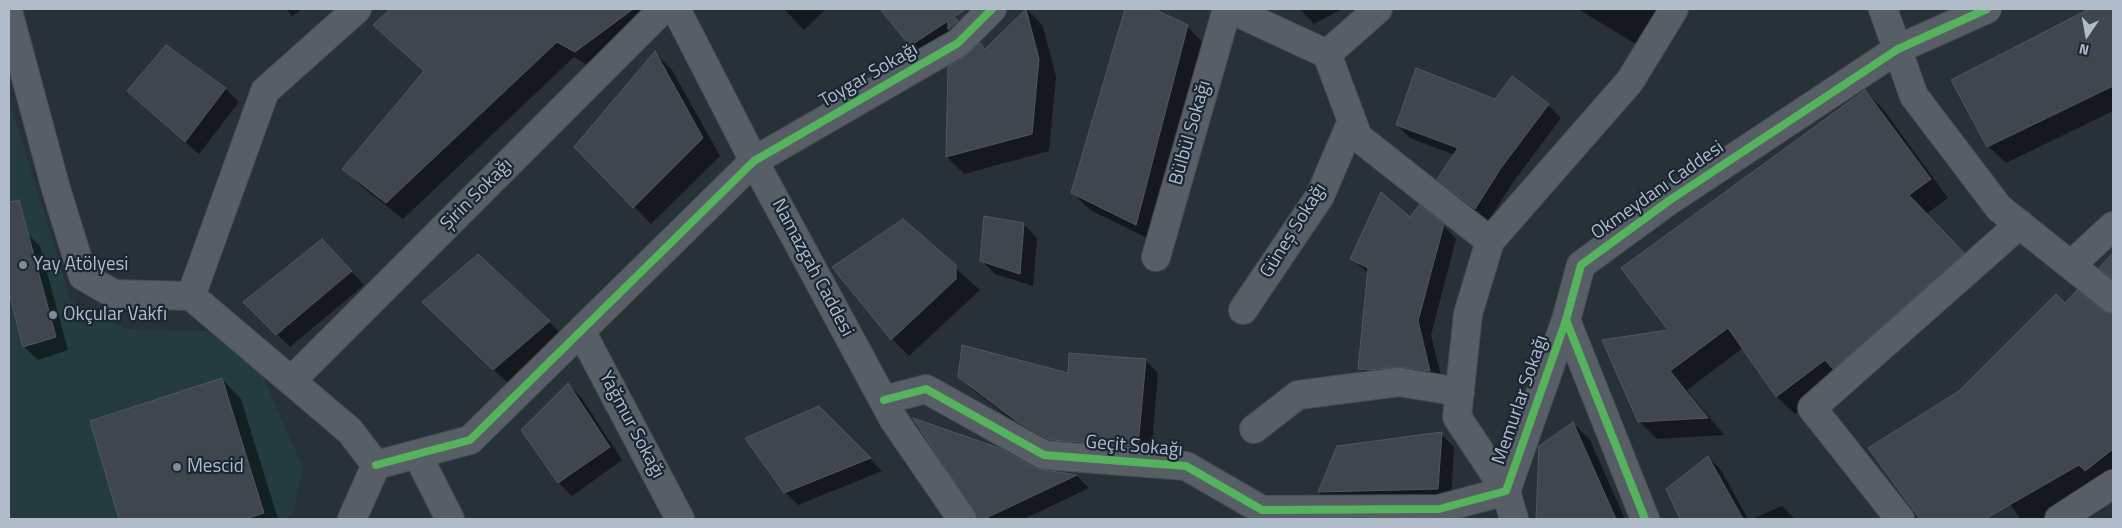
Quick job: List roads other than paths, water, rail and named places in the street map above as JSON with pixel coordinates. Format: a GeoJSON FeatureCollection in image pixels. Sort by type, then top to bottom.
{"type":"FeatureCollection","features":[{"type":"Feature","properties":{"kind":"street"},"geometry":{"type":"LineString","coordinates":[[191,296],[265,91],[357,9]]}},
{"type":"Feature","properties":{"kind":"street","name":"Şirin Sokağı"},"geometry":{"type":"LineString","coordinates":[[291,381],[663,9]]}},
{"type":"Feature","properties":{"kind":"street","name":"Namazgah Caddesi"},"geometry":{"type":"LineString","coordinates":[[676,9],[754,160],[894,420],[962,519]]}},
{"type":"Feature","properties":{"kind":"street","name":"Toygar Sokağı"},"geometry":{"type":"LineString","coordinates":[[376,465],[470,440],[754,160],[958,43],[992,9]]}},
{"type":"Feature","properties":{"kind":"street"},"geometry":{"type":"LineString","coordinates":[[1228,9],[1328,54],[1358,137],[1490,241]]}},
{"type":"Feature","properties":{"kind":"street","name":"Bülbül Sokağı"},"geometry":{"type":"LineString","coordinates":[[1156,257],[1228,9]]}},
{"type":"Feature","properties":{"kind":"street"},"geometry":{"type":"LineString","coordinates":[[1328,54],[1378,9]]}},
{"type":"Feature","properties":{"kind":"street"},"geometry":{"type":"LineString","coordinates":[[1514,519],[1506,491],[1457,417],[1468,314],[1490,241],[1630,81],[1674,9]]}},
{"type":"Feature","properties":{"kind":"street"},"geometry":{"type":"LineString","coordinates":[[1883,9],[1914,96],[1999,208],[2113,298]]}},
{"type":"Feature","properties":{"kind":"street","name":"Okmeydanı Caddesi"},"geometry":{"type":"LineString","coordinates":[[1566,320],[1581,265],[1670,200],[1898,49],[1987,9]]}},
{"type":"Feature","properties":{"kind":"street"},"geometry":{"type":"LineString","coordinates":[[9,15],[56,189],[83,276],[114,294],[191,296],[350,431],[376,465],[352,519]]}},
{"type":"Feature","properties":{"kind":"street","name":"Güneş Sokağı"},"geometry":{"type":"LineString","coordinates":[[1243,310],[1320,196],[1352,121]]}},
{"type":"Feature","properties":{"kind":"street"},"geometry":{"type":"LineString","coordinates":[[1900,519],[1812,408],[2020,224]]}},
{"type":"Feature","properties":{"kind":"street"},"geometry":{"type":"LineString","coordinates":[[2071,265],[2113,226]]}},
{"type":"Feature","properties":{"kind":"street"},"geometry":{"type":"LineString","coordinates":[[1566,320],[1645,519]]}},
{"type":"Feature","properties":{"kind":"street","name":"Memurlar Sokağı"},"geometry":{"type":"LineString","coordinates":[[1506,491],[1566,320]]}},
{"type":"Feature","properties":{"kind":"street","name":"Yağmur Sokağı"},"geometry":{"type":"LineString","coordinates":[[581,331],[680,519]]}},
{"type":"Feature","properties":{"kind":"street"},"geometry":{"type":"LineString","coordinates":[[1254,429],[1298,395],[1399,382],[1460,392]]}},
{"type":"Feature","properties":{"kind":"street","name":"Geçit Sokağı"},"geometry":{"type":"LineString","coordinates":[[884,400],[926,389],[1044,456],[1186,466],[1259,515],[1439,510],[1506,491]]}},
{"type":"Feature","properties":{"kind":"street"},"geometry":{"type":"LineString","coordinates":[[417,454],[450,519]]}},
{"type":"Feature","properties":{"kind":"street"},"geometry":{"type":"LineString","coordinates":[[2059,519],[2113,484]]}},
{"type":"Feature","properties":{"kind":"place","name":"Yay Atölyesi"},"geometry":{"type":"Point","coordinates":[23,265]}},
{"type":"Feature","properties":{"kind":"place","name":"Okçular Vakfı"},"geometry":{"type":"Point","coordinates":[53,315]}},
{"type":"Feature","properties":{"kind":"place","name":"Mescid"},"geometry":{"type":"Point","coordinates":[177,467]}}]}
